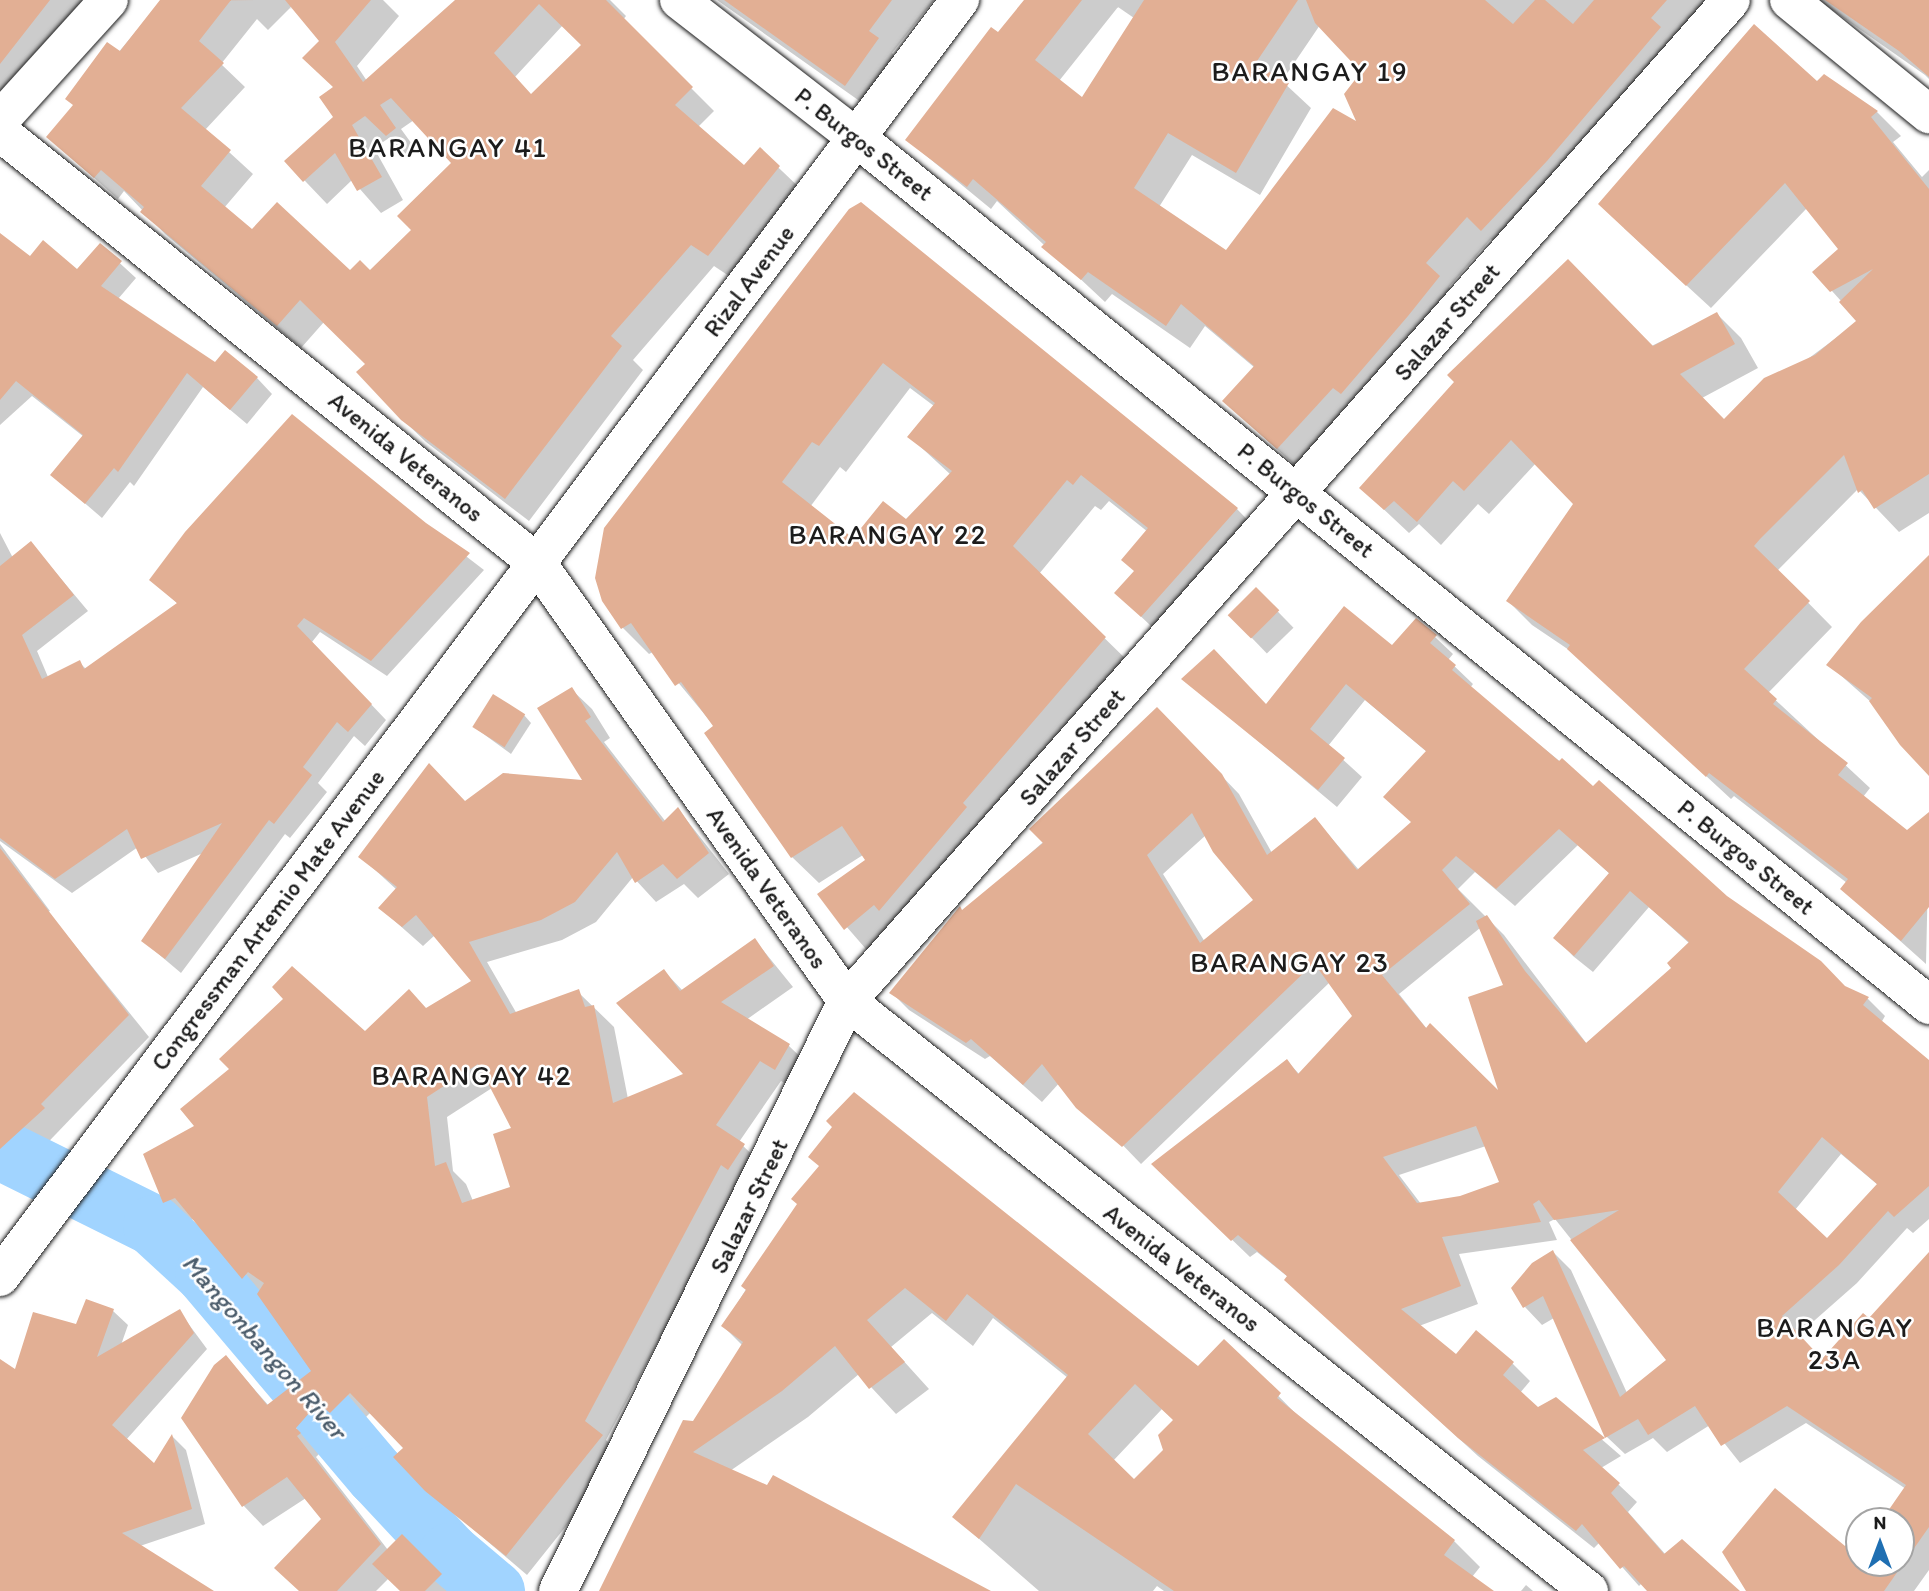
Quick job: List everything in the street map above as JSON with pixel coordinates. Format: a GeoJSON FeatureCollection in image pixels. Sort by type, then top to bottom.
{"type":"FeatureCollection","features":[{"type":"Feature","properties":{"kind":"main road"},"geometry":{"type":"LineString","coordinates":[[0,120],[109,0]]}},
{"type":"Feature","properties":{"kind":"main road","name":"P. Burgos Street"},"geometry":{"type":"LineString","coordinates":[[679,0],[857,138],[1929,1004]]}},
{"type":"Feature","properties":{"kind":"main road","name":"Rizal Avenue"},"geometry":{"type":"LineString","coordinates":[[537,563],[960,0]]}},
{"type":"Feature","properties":{"kind":"main road","name":"Salazar Street"},"geometry":{"type":"LineString","coordinates":[[561,1586],[847,1001],[1731,0]]}},
{"type":"Feature","properties":{"kind":"main road"},"geometry":{"type":"LineString","coordinates":[[1789,0],[1929,114]]}},
{"type":"Feature","properties":{"kind":"main road","name":"Avenida Veteranos"},"geometry":{"type":"LineString","coordinates":[[0,132],[537,563],[847,1001],[1589,1591]]}},
{"type":"Feature","properties":{"kind":"main road"},"geometry":{"type":"LineString","coordinates":[[568,605],[568,549],[586,498]]}},
{"type":"Feature","properties":{"kind":"main road","name":"Congressman Artemio Mate Avenue"},"geometry":{"type":"LineString","coordinates":[[0,1278],[537,563]]}},
{"type":"Feature","properties":{"kind":"building"},"geometry":{"type":"Polygon","coordinates":[[[0,0],[50,0],[0,64],[0,0]]]}},
{"type":"Feature","properties":{"kind":"building"},"geometry":{"type":"Polygon","coordinates":[[[160,0],[231,0],[199,41],[224,63],[181,108],[231,150],[201,186],[252,229],[277,202],[350,270],[360,260],[370,270],[411,230],[397,216],[451,163],[391,98],[380,105],[396,128],[386,136],[365,116],[352,125],[382,177],[357,191],[335,153],[303,182],[284,161],[333,117],[319,97],[333,87],[302,58],[319,41],[285,0],[371,0],[335,42],[363,82],[455,0],[606,0],[693,87],[675,105],[744,165],[760,147],[780,166],[708,256],[691,245],[611,336],[622,346],[505,499],[401,420],[356,372],[365,364],[300,300],[277,326],[140,212],[144,207],[101,170],[94,178],[46,137],[73,105],[65,99],[107,42],[120,51],[160,0]],[[539,4],[494,53],[531,94],[581,45],[539,4]]]}},
{"type":"Feature","properties":{"kind":"building"},"geometry":{"type":"Polygon","coordinates":[[[724,0],[892,0],[869,31],[879,38],[845,86],[724,0]]]}},
{"type":"Feature","properties":{"kind":"building"},"geometry":{"type":"Polygon","coordinates":[[[1024,0],[1082,0],[1035,60],[1082,97],[1144,0],[1298,0],[1255,64],[1289,83],[1236,173],[1168,133],[1134,188],[1226,250],[1333,108],[1356,121],[1344,94],[1361,72],[1315,23],[1306,0],[1485,0],[1513,24],[1535,0],[1545,0],[1573,24],[1594,0],[1667,0],[1651,18],[1661,27],[1547,161],[1481,231],[1467,217],[1426,263],[1440,276],[1408,316],[1341,394],[1333,388],[1277,449],[1222,401],[1254,366],[1181,304],[1166,326],[1088,272],[1081,280],[1041,247],[1046,242],[973,179],[967,187],[905,140],[991,27],[998,32],[1024,0]]]}},
{"type":"Feature","properties":{"kind":"building"},"geometry":{"type":"Polygon","coordinates":[[[1825,0],[1929,0],[1929,77],[1899,51],[1825,0]]]}},
{"type":"Feature","properties":{"kind":"building"},"geometry":{"type":"Polygon","coordinates":[[[1754,24],[1817,81],[1824,74],[1878,111],[1871,117],[1929,189],[1929,474],[1874,509],[1862,490],[1858,493],[1844,455],[1760,539],[1754,546],[1810,601],[1744,669],[1777,699],[1773,704],[1848,763],[1838,775],[1907,830],[1929,812],[1929,907],[1901,941],[1840,889],[1848,879],[1709,773],[1706,777],[1567,649],[1570,645],[1506,601],[1573,504],[1511,440],[1464,491],[1453,481],[1417,522],[1394,501],[1384,510],[1359,488],[1454,382],[1447,375],[1568,259],[1653,346],[1717,312],[1735,344],[1680,374],[1724,419],[1764,378],[1815,355],[1856,321],[1839,302],[1873,269],[1830,292],[1812,272],[1838,249],[1785,183],[1686,286],[1598,204],[1754,24]]]}},
{"type":"Feature","properties":{"kind":"building"},"geometry":{"type":"Polygon","coordinates":[[[861,202],[1238,508],[1141,617],[1114,593],[1134,571],[1121,560],[1148,528],[1081,475],[1073,485],[1067,480],[1013,546],[1106,637],[963,803],[967,807],[879,911],[874,905],[844,930],[817,894],[865,860],[842,826],[791,858],[704,733],[713,726],[681,682],[675,686],[631,623],[621,629],[602,601],[595,578],[604,528],[849,209],[861,202]],[[883,363],[819,446],[812,442],[782,482],[853,538],[883,501],[906,519],[952,471],[907,437],[935,403],[883,363]]]}},
{"type":"Feature","properties":{"kind":"building"},"geometry":{"type":"Polygon","coordinates":[[[0,233],[30,256],[43,240],[77,269],[100,243],[122,261],[101,286],[215,362],[225,350],[258,377],[230,410],[187,373],[118,472],[114,468],[85,504],[50,475],[83,435],[16,381],[0,400],[0,233]]]}},
{"type":"Feature","properties":{"kind":"building"},"geometry":{"type":"Polygon","coordinates":[[[292,414],[426,523],[470,553],[371,661],[304,618],[297,626],[372,704],[348,732],[337,722],[303,767],[312,775],[274,824],[269,820],[165,959],[141,941],[222,823],[141,859],[127,829],[55,879],[0,838],[0,566],[31,541],[74,595],[22,635],[42,679],[80,660],[84,669],[177,603],[149,580],[185,532],[292,414]]]}},
{"type":"Feature","properties":{"kind":"building"},"geometry":{"type":"Polygon","coordinates":[[[1929,555],[1929,776],[1900,745],[1869,701],[1872,698],[1826,665],[1861,622],[1929,555]]]}},
{"type":"Feature","properties":{"kind":"building"},"geometry":{"type":"Polygon","coordinates":[[[1256,587],[1279,610],[1251,639],[1228,615],[1256,587]]]}},
{"type":"Feature","properties":{"kind":"building"},"geometry":{"type":"Polygon","coordinates":[[[1344,606],[1392,645],[1416,618],[1437,635],[1430,643],[1456,665],[1452,670],[1559,761],[1562,758],[1593,786],[1599,780],[1727,896],[1821,961],[1845,986],[1869,997],[1863,1005],[1929,1060],[1929,1186],[1894,1217],[1888,1211],[1839,1265],[1782,1316],[1822,1359],[1863,1313],[1869,1318],[1929,1252],[1929,1527],[1915,1547],[1915,1507],[1891,1507],[1906,1485],[1787,1406],[1721,1446],[1695,1406],[1648,1435],[1638,1419],[1605,1438],[1583,1450],[1620,1483],[1611,1493],[1664,1554],[1682,1539],[1740,1591],[1647,1591],[1624,1566],[1620,1569],[1582,1524],[1576,1531],[1458,1438],[1284,1280],[1287,1276],[1238,1235],[1231,1241],[1151,1164],[1287,1059],[1298,1074],[1352,1016],[1314,963],[1122,1147],[1076,1108],[1042,1064],[1023,1085],[971,1039],[966,1043],[889,993],[960,906],[962,910],[1043,843],[1029,829],[1157,707],[1222,774],[1267,855],[1315,817],[1357,870],[1411,822],[1383,797],[1426,751],[1346,684],[1310,729],[1345,758],[1318,790],[1181,679],[1214,649],[1266,704],[1344,606]],[[1192,813],[1147,855],[1200,943],[1253,900],[1213,852],[1192,813]],[[1559,829],[1496,889],[1456,856],[1442,870],[1470,904],[1382,975],[1426,1028],[1430,1023],[1498,1090],[1468,997],[1503,985],[1476,921],[1487,915],[1525,971],[1586,1043],[1671,968],[1667,963],[1689,942],[1630,891],[1574,956],[1553,938],[1609,873],[1559,829]],[[1476,1126],[1383,1157],[1417,1203],[1460,1196],[1499,1182],[1476,1126]],[[1822,1137],[1778,1192],[1827,1238],[1877,1184],[1822,1137]],[[1539,1200],[1533,1204],[1541,1222],[1442,1237],[1461,1286],[1401,1309],[1456,1354],[1476,1330],[1514,1362],[1503,1375],[1538,1407],[1556,1397],[1605,1438],[1543,1296],[1523,1308],[1511,1288],[1532,1263],[1553,1250],[1620,1397],[1666,1360],[1570,1240],[1619,1210],[1554,1220],[1539,1200]]]}},
{"type":"Feature","properties":{"kind":"building"},"geometry":{"type":"Polygon","coordinates":[[[572,687],[591,717],[585,721],[663,822],[678,807],[709,853],[677,879],[663,864],[635,883],[617,852],[575,902],[541,920],[469,942],[510,1014],[579,989],[585,1007],[594,1005],[613,1103],[683,1074],[616,1003],[664,969],[680,991],[755,938],[774,966],[721,1002],[790,1044],[775,1070],[760,1061],[716,1125],[745,1144],[728,1170],[721,1165],[585,1421],[603,1435],[506,1556],[425,1491],[393,1457],[403,1448],[350,1393],[330,1413],[318,1403],[296,1428],[301,1433],[297,1436],[381,1544],[337,1591],[299,1591],[274,1568],[321,1519],[287,1477],[242,1507],[181,1418],[214,1365],[226,1355],[267,1405],[311,1371],[257,1294],[264,1283],[248,1272],[242,1279],[175,1198],[163,1203],[143,1154],[194,1126],[180,1109],[229,1069],[219,1059],[283,999],[272,987],[292,966],[365,1031],[409,989],[426,1008],[471,981],[416,915],[402,927],[378,908],[397,887],[358,857],[429,763],[465,801],[503,773],[582,780],[537,708],[572,687]],[[478,1064],[427,1097],[435,1166],[446,1162],[462,1203],[510,1187],[493,1134],[511,1128],[478,1064]]]}},
{"type":"Feature","properties":{"kind":"building"},"geometry":{"type":"Polygon","coordinates":[[[493,694],[525,714],[505,747],[472,727],[493,694]]]}},
{"type":"Feature","properties":{"kind":"building"},"geometry":{"type":"Polygon","coordinates":[[[0,848],[129,1015],[41,1104],[45,1108],[0,1149],[0,848]]]}},
{"type":"Feature","properties":{"kind":"building"},"geometry":{"type":"Polygon","coordinates":[[[854,1092],[1198,1366],[1224,1339],[1281,1393],[1277,1398],[1455,1540],[1444,1555],[1494,1591],[1174,1591],[1016,1484],[979,1539],[952,1517],[1068,1375],[967,1294],[946,1321],[905,1288],[867,1320],[905,1362],[869,1389],[835,1346],[782,1391],[693,1452],[767,1485],[773,1475],[991,1591],[599,1591],[683,1420],[693,1421],[743,1342],[721,1326],[746,1290],[741,1286],[797,1204],[791,1199],[819,1166],[808,1157],[832,1127],[826,1121],[854,1092]],[[1135,1384],[1088,1434],[1134,1479],[1163,1450],[1158,1435],[1173,1420],[1135,1384]]]}},
{"type":"Feature","properties":{"kind":"building"},"geometry":{"type":"Polygon","coordinates":[[[86,1299],[114,1309],[97,1357],[180,1309],[194,1333],[112,1425],[154,1463],[172,1434],[192,1509],[122,1533],[214,1591],[0,1591],[0,1359],[15,1369],[33,1312],[76,1324],[86,1299]]]}},
{"type":"Feature","properties":{"kind":"building"},"geometry":{"type":"Polygon","coordinates":[[[1775,1488],[1845,1546],[1845,1577],[1894,1577],[1884,1591],[1746,1591],[1722,1552],[1775,1488]]]}},
{"type":"Feature","properties":{"kind":"building"},"geometry":{"type":"Polygon","coordinates":[[[402,1534],[442,1574],[425,1591],[400,1591],[372,1564],[402,1534]]]}},
{"type":"Feature","properties":{"kind":"waterway","name":"Mangonbangon River"},"geometry":{"type":"LineString","coordinates":[[0,1149],[153,1225],[205,1273],[376,1475],[449,1553],[494,1591]]}},
{"type":"Feature","properties":{"kind":"district","name":"BARANGAY 19"},"geometry":{"type":"Point","coordinates":[1310,71]}},
{"type":"Feature","properties":{"kind":"district","name":"BARANGAY 41"},"geometry":{"type":"Point","coordinates":[448,147]}},
{"type":"Feature","properties":{"kind":"district","name":"BARANGAY 22"},"geometry":{"type":"Point","coordinates":[888,534]}},
{"type":"Feature","properties":{"kind":"district","name":"BARANGAY 23"},"geometry":{"type":"Point","coordinates":[1290,962]}},
{"type":"Feature","properties":{"kind":"district","name":"BARANGAY 42"},"geometry":{"type":"Point","coordinates":[472,1075]}},
{"type":"Feature","properties":{"kind":"district","name":"BARANGAY 23A"},"geometry":{"type":"Point","coordinates":[1835,1343]}}]}
